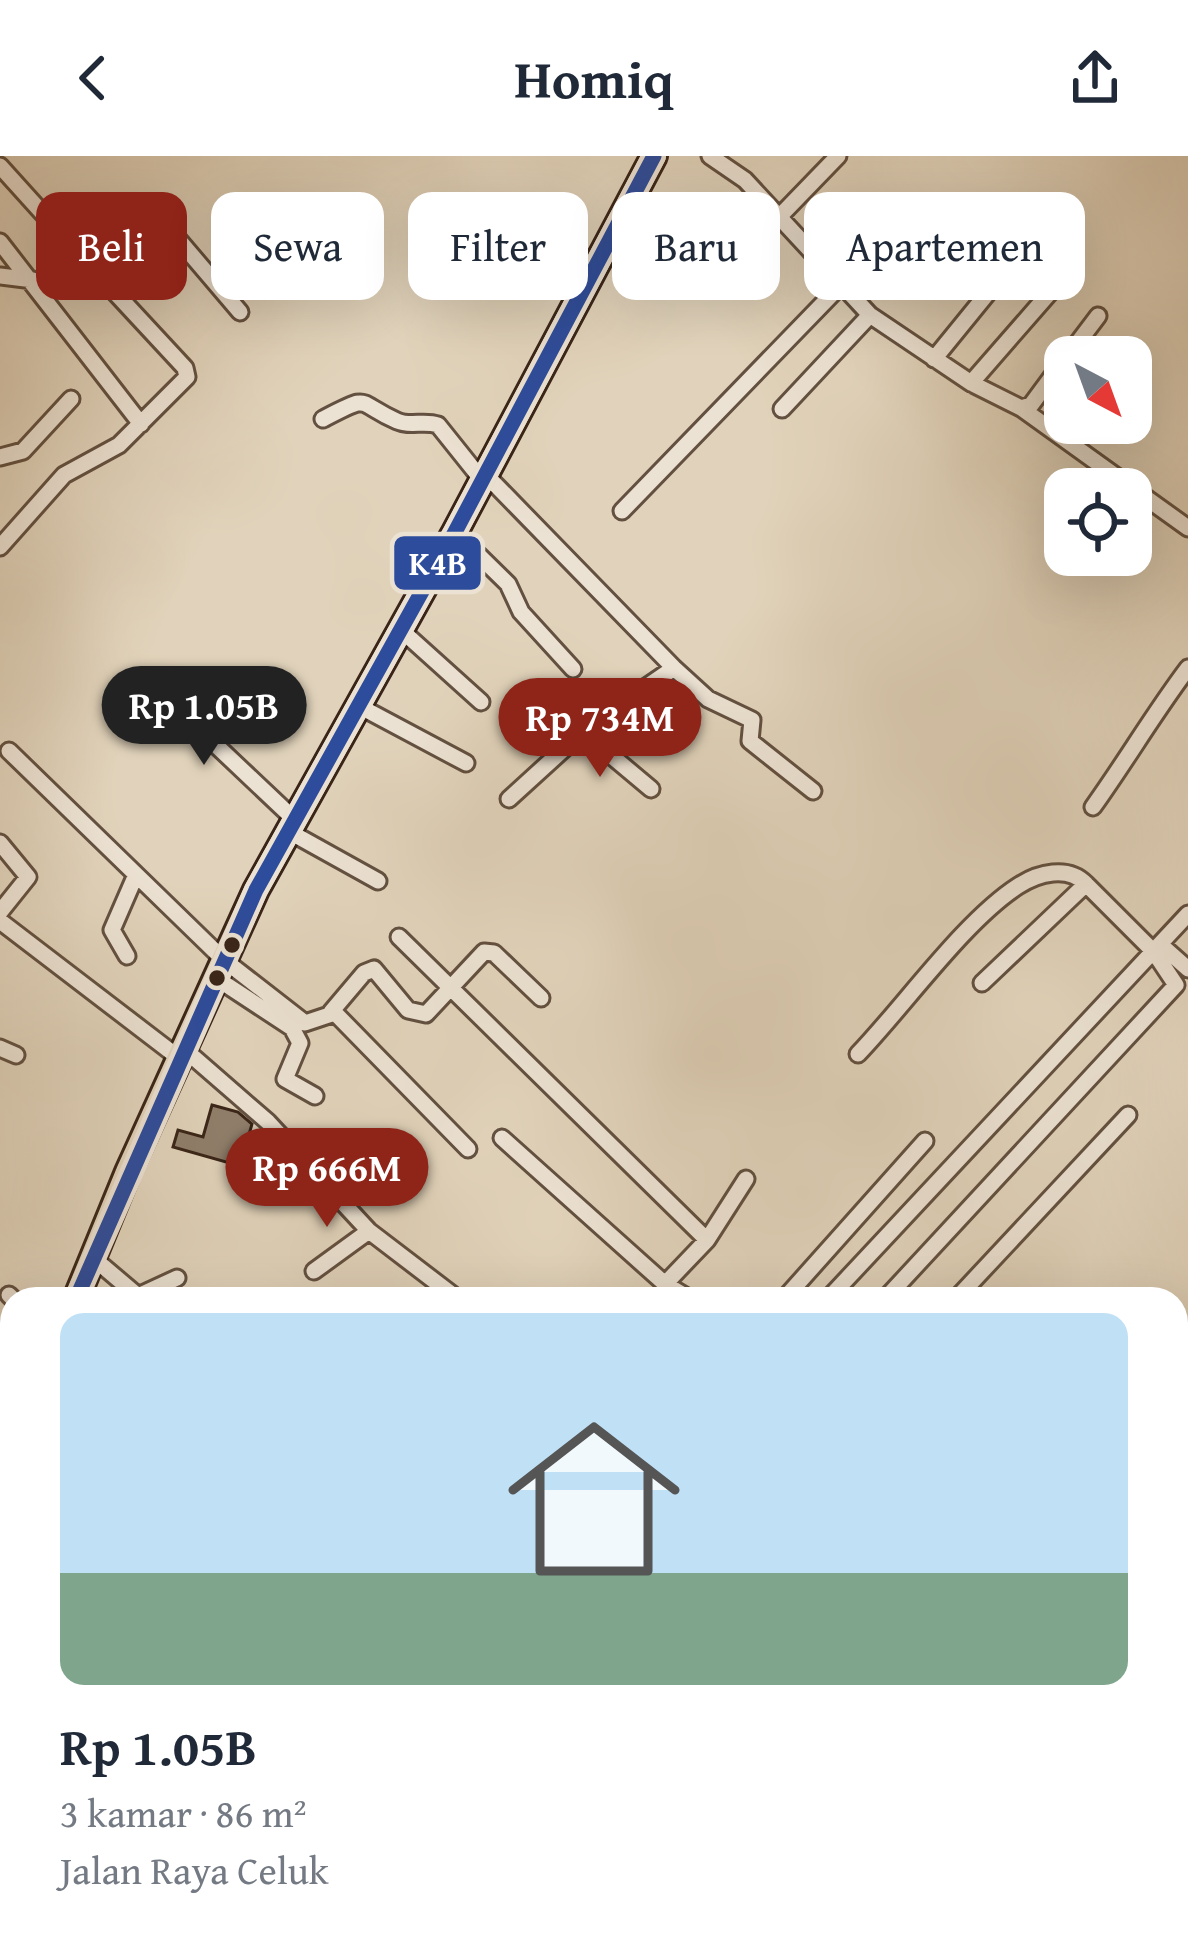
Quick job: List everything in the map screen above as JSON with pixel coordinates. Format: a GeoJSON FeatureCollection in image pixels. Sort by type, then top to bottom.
{"type":"FeatureCollection","features":[{"type":"Feature","properties":{"kind":"highway"},"geometry":{"type":"LineString","coordinates":[[81,1287],[182,1053],[291,825],[455,532],[654,156]]}},
{"type":"Feature","properties":{"kind":"street"},"geometry":{"type":"LineString","coordinates":[[710,156],[757,192]]}},
{"type":"Feature","properties":{"kind":"street"},"geometry":{"type":"LineString","coordinates":[[804,244],[780,216],[838,156]]}},
{"type":"Feature","properties":{"kind":"street"},"geometry":{"type":"LineString","coordinates":[[0,166],[36,206]]}},
{"type":"Feature","properties":{"kind":"street"},"geometry":{"type":"LineString","coordinates":[[0,242],[141,424]]}},
{"type":"Feature","properties":{"kind":"street"},"geometry":{"type":"LineString","coordinates":[[187,251],[239,312]]}},
{"type":"Feature","properties":{"kind":"street"},"geometry":{"type":"LineString","coordinates":[[0,276],[33,280]]}},
{"type":"Feature","properties":{"kind":"street"},"geometry":{"type":"LineString","coordinates":[[0,547],[64,476],[110,452],[173,395],[187,372],[121,300]]}},
{"type":"Feature","properties":{"kind":"street"},"geometry":{"type":"LineString","coordinates":[[622,511],[826,300]]}},
{"type":"Feature","properties":{"kind":"street"},"geometry":{"type":"LineString","coordinates":[[854,300],[870,316],[971,383],[1021,408],[1188,528]]}},
{"type":"Feature","properties":{"kind":"street"},"geometry":{"type":"LineString","coordinates":[[934,359],[981,300]]}},
{"type":"Feature","properties":{"kind":"street"},"geometry":{"type":"LineString","coordinates":[[971,383],[1043,300]]}},
{"type":"Feature","properties":{"kind":"street"},"geometry":{"type":"LineString","coordinates":[[782,410],[870,316]]}},
{"type":"Feature","properties":{"kind":"street"},"geometry":{"type":"LineString","coordinates":[[1083,336],[1098,316]]}},
{"type":"Feature","properties":{"kind":"street"},"geometry":{"type":"LineString","coordinates":[[1021,408],[1030,405],[1044,387]]}},
{"type":"Feature","properties":{"kind":"street"},"geometry":{"type":"LineString","coordinates":[[0,457],[23,451],[71,399]]}},
{"type":"Feature","properties":{"kind":"street"},"geometry":{"type":"LineString","coordinates":[[323,419],[356,402],[372,404],[399,422],[438,425],[674,668],[708,699],[752,720],[750,741],[813,791]]}},
{"type":"Feature","properties":{"kind":"street"},"geometry":{"type":"LineString","coordinates":[[455,532],[503,578],[521,612],[573,669]]}},
{"type":"Feature","properties":{"kind":"street"},"geometry":{"type":"LineString","coordinates":[[400,629],[482,702]]}},
{"type":"Feature","properties":{"kind":"street"},"geometry":{"type":"LineString","coordinates":[[509,799],[583,732],[674,668]]}},
{"type":"Feature","properties":{"kind":"street"},"geometry":{"type":"LineString","coordinates":[[1093,807],[1138,744],[1153,712],[1188,668]]}},
{"type":"Feature","properties":{"kind":"street"},"geometry":{"type":"LineString","coordinates":[[147,680],[291,825],[378,881]]}},
{"type":"Feature","properties":{"kind":"street"},"geometry":{"type":"LineString","coordinates":[[357,706],[466,763]]}},
{"type":"Feature","properties":{"kind":"street"},"geometry":{"type":"LineString","coordinates":[[583,732],[651,790]]}},
{"type":"Feature","properties":{"kind":"street"},"geometry":{"type":"LineString","coordinates":[[10,752],[135,877],[222,974],[292,1028],[300,1043],[285,1079],[315,1096]]}},
{"type":"Feature","properties":{"kind":"street"},"geometry":{"type":"LineString","coordinates":[[0,844],[28,877],[0,912]]}},
{"type":"Feature","properties":{"kind":"street"},"geometry":{"type":"LineString","coordinates":[[858,1054],[1016,887],[1052,873],[1075,874],[1157,949],[1188,969]]}},
{"type":"Feature","properties":{"kind":"street"},"geometry":{"type":"LineString","coordinates":[[127,956],[112,929],[135,877]]}},
{"type":"Feature","properties":{"kind":"street"},"geometry":{"type":"LineString","coordinates":[[982,983],[1086,884]]}},
{"type":"Feature","properties":{"kind":"street"},"geometry":{"type":"LineString","coordinates":[[839,1287],[1188,914]]}},
{"type":"Feature","properties":{"kind":"street"},"geometry":{"type":"LineString","coordinates":[[0,921],[268,1122],[369,1231],[442,1287]]}},
{"type":"Feature","properties":{"kind":"street"},"geometry":{"type":"LineString","coordinates":[[399,937],[707,1240]]}},
{"type":"Feature","properties":{"kind":"street"},"geometry":{"type":"LineString","coordinates":[[896,1287],[1174,990],[1175,980],[1157,949]]}},
{"type":"Feature","properties":{"kind":"street"},"geometry":{"type":"LineString","coordinates":[[222,974],[305,1023],[332,1012],[371,970],[408,1010],[419,1016],[431,1012],[480,953],[489,952],[541,998]]}},
{"type":"Feature","properties":{"kind":"street"},"geometry":{"type":"LineString","coordinates":[[332,1012],[468,1149]]}},
{"type":"Feature","properties":{"kind":"street"},"geometry":{"type":"LineString","coordinates":[[967,1287],[1128,1114]]}},
{"type":"Feature","properties":{"kind":"street"},"geometry":{"type":"LineString","coordinates":[[502,1138],[669,1287],[707,1240],[746,1179]]}},
{"type":"Feature","properties":{"kind":"street"},"geometry":{"type":"LineString","coordinates":[[795,1287],[925,1141]]}},
{"type":"Feature","properties":{"kind":"street"},"geometry":{"type":"LineString","coordinates":[[314,1271],[369,1231]]}},
{"type":"Feature","properties":{"kind":"street"},"geometry":{"type":"LineString","coordinates":[[92,1257],[127,1287]]}},
{"type":"Feature","properties":{"kind":"street"},"geometry":{"type":"LineString","coordinates":[[158,1287],[177,1278]]}},
{"type":"Feature","properties":{"kind":"building"},"geometry":{"type":"Polygon","coordinates":[[[212,1105],[238,1112],[252,1124],[240,1166],[173,1147],[178,1130],[203,1137],[212,1105]]]}},
{"type":"Feature","properties":{"kind":"transit line","name":"K4B"},"geometry":{"type":"LineString","coordinates":[[81,1287],[256,890],[455,532],[654,156]]}}]}
